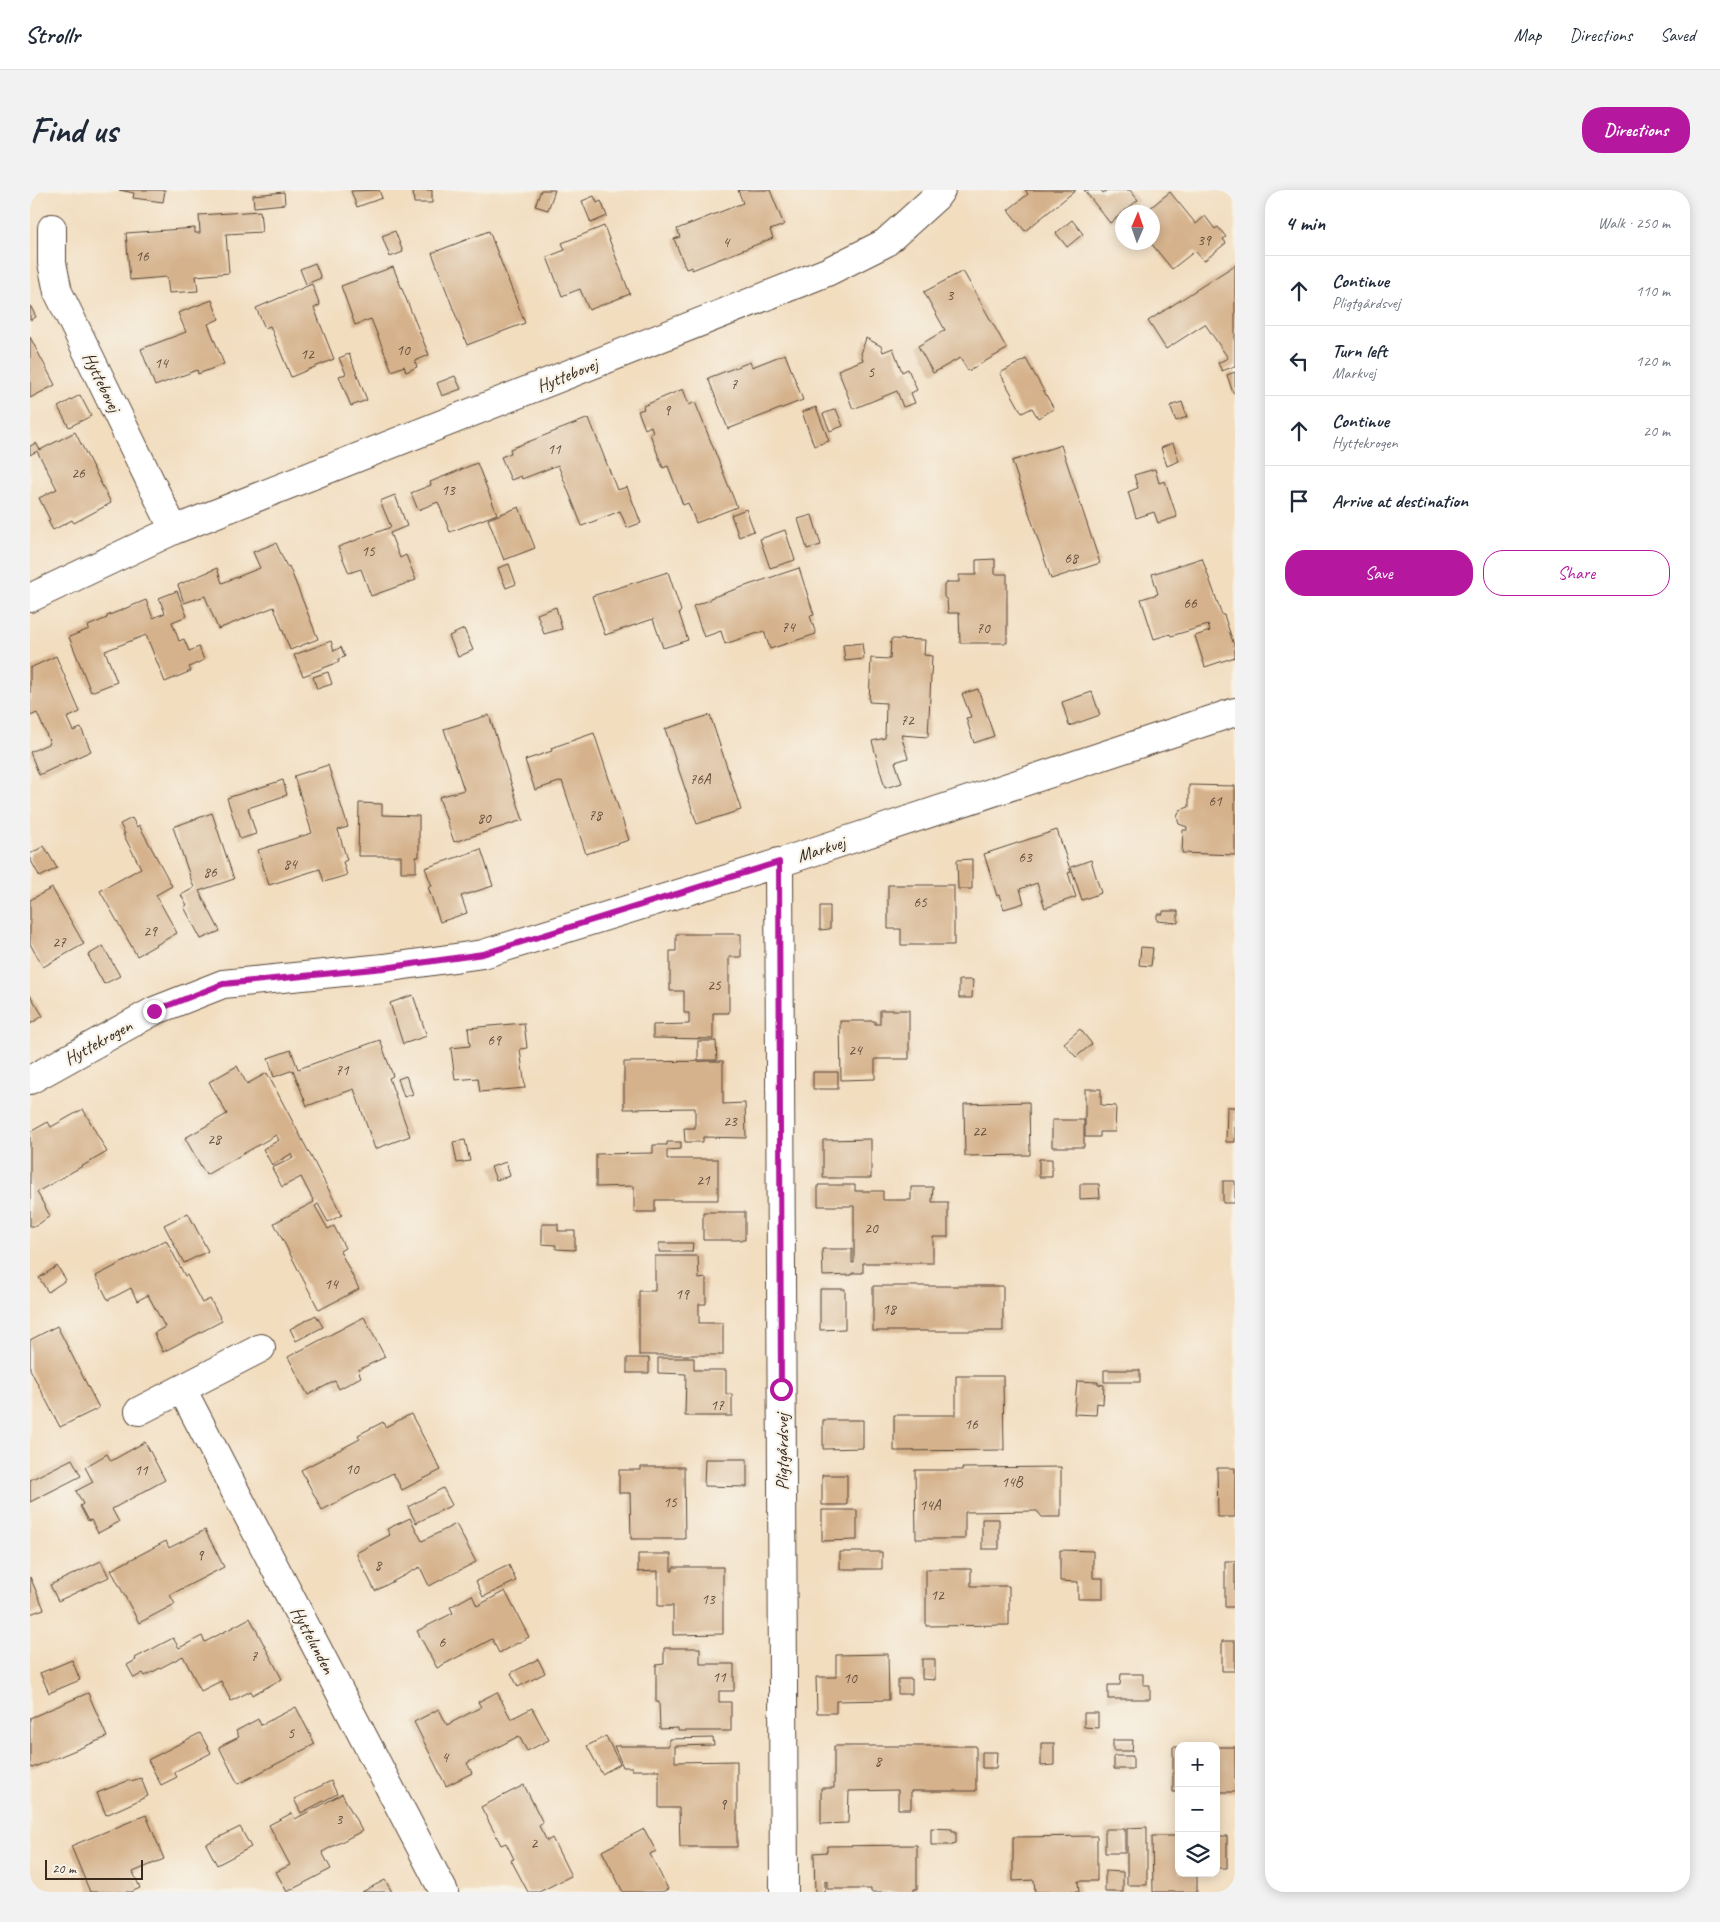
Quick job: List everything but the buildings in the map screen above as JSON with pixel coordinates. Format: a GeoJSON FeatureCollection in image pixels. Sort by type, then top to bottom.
{"type":"FeatureCollection","features":[{"type":"Feature","properties":{"kind":"street","name":"Hyttebovej"},"geometry":{"type":"LineString","coordinates":[[30,598],[174,530],[827,272],[885,243],[936,197],[941,190]]}},
{"type":"Feature","properties":{"kind":"street","name":"Hyttebovej"},"geometry":{"type":"LineString","coordinates":[[52,228],[52,264],[58,292],[174,530]]}},
{"type":"Feature","properties":{"kind":"street","name":"Markvej"},"geometry":{"type":"LineString","coordinates":[[223,984],[384,968],[483,954],[779,862],[1235,712]]}},
{"type":"Feature","properties":{"kind":"street","name":"Pligtgårdsvej"},"geometry":{"type":"LineString","coordinates":[[779,862],[784,1892]]}},
{"type":"Feature","properties":{"kind":"street","name":"Hyttekrogen"},"geometry":{"type":"LineString","coordinates":[[30,1080],[154,1011],[223,984]]}},
{"type":"Feature","properties":{"kind":"street"},"geometry":{"type":"LineString","coordinates":[[139,1411],[261,1348]]}},
{"type":"Feature","properties":{"kind":"street","name":"Hyttelunden"},"geometry":{"type":"LineString","coordinates":[[182,1389],[444,1892]]}},
{"type":"Feature","properties":{"kind":"route"},"geometry":{"type":"LineString","coordinates":[[154,1011],[223,984],[384,968],[483,954],[779,862],[781,1389]]}}]}
